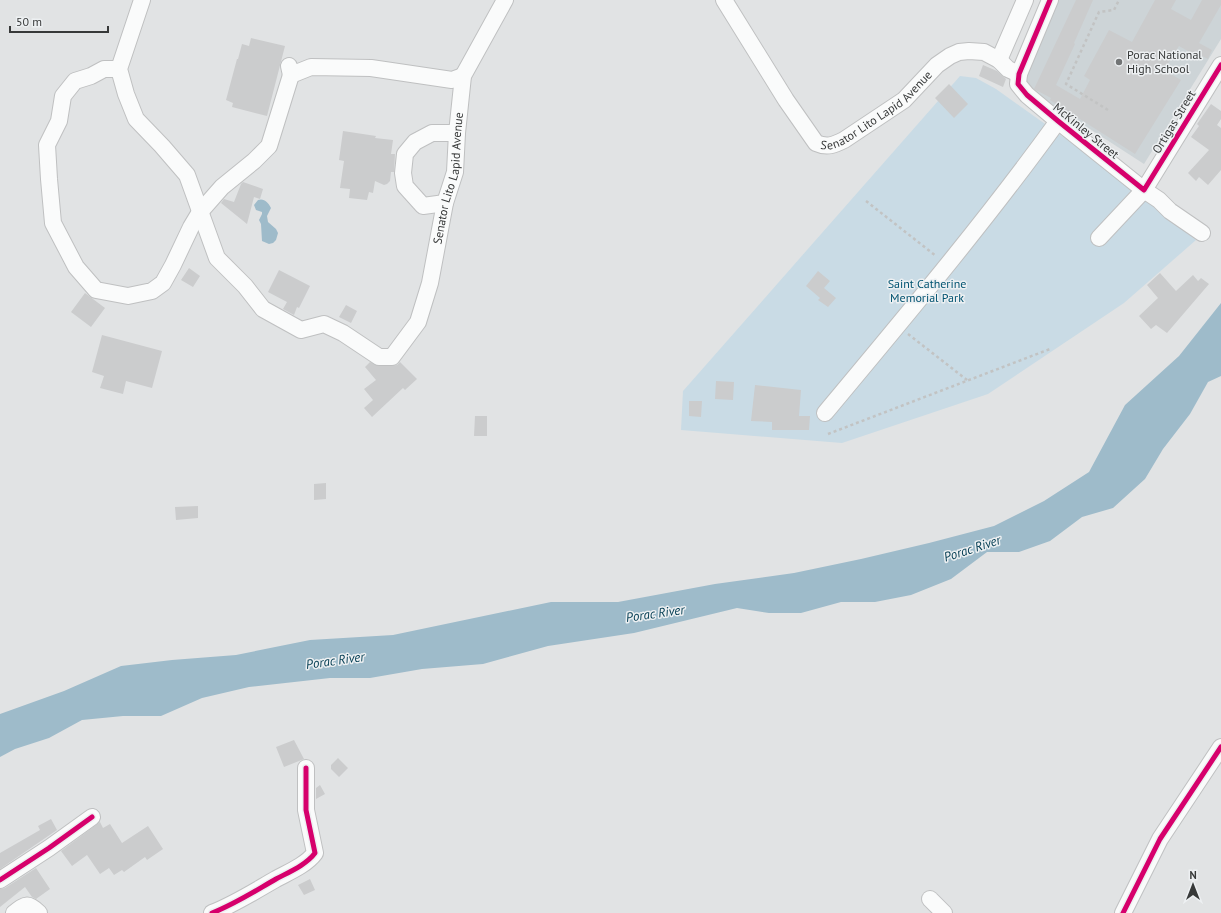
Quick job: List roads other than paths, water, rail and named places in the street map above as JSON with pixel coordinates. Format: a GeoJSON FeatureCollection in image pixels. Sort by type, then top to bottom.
{"type":"FeatureCollection","features":[{"type":"Feature","properties":{"kind":"street"},"geometry":{"type":"LineString","coordinates":[[142,0],[120,69],[126,94],[136,120],[162,146],[187,175],[200,212]]}},
{"type":"Feature","properties":{"kind":"street","name":"Senator Lito Lapid Avenue"},"geometry":{"type":"LineString","coordinates":[[200,212],[217,258],[245,286],[263,309],[301,330],[324,324],[343,333],[379,357],[392,357],[418,322],[430,282],[445,203],[455,172],[457,133],[463,76],[505,0]]}},
{"type":"Feature","properties":{"kind":"street","name":"Senator Lito Lapid Avenue"},"geometry":{"type":"LineString","coordinates":[[724,0],[786,100],[816,143],[823,146],[835,144],[844,140],[904,100],[936,65],[959,52],[984,52],[1000,60],[1018,79]]}},
{"type":"Feature","properties":{"kind":"street"},"geometry":{"type":"LineString","coordinates":[[1000,60],[1025,0]]}},
{"type":"Feature","properties":{"kind":"street"},"geometry":{"type":"LineString","coordinates":[[1018,79],[1050,0]]}},
{"type":"Feature","properties":{"kind":"street"},"geometry":{"type":"LineString","coordinates":[[120,69],[104,69],[91,76],[74,82],[63,96],[59,121],[48,145],[50,202],[52,223],[76,267],[96,290],[128,296],[152,291],[163,282],[200,212],[222,188],[270,146],[290,71],[311,67],[371,68],[452,80],[463,76]]}},
{"type":"Feature","properties":{"kind":"street","name":"Ortigas Street"},"geometry":{"type":"LineString","coordinates":[[1099,238],[1144,190],[1219,74]]}},
{"type":"Feature","properties":{"kind":"street","name":"McKinley Street"},"geometry":{"type":"LineString","coordinates":[[1018,79],[1027,95],[1144,190],[1159,200],[1170,211],[1202,234]]}},
{"type":"Feature","properties":{"kind":"street"},"geometry":{"type":"LineString","coordinates":[[825,413],[898,326],[1012,185],[1058,121]]}},
{"type":"Feature","properties":{"kind":"street"},"geometry":{"type":"LineString","coordinates":[[445,203],[423,206],[405,186],[403,173],[405,154],[415,142],[432,133],[457,133]]}},
{"type":"Feature","properties":{"kind":"street"},"geometry":{"type":"LineString","coordinates":[[1124,913],[1160,839],[1221,747]]}},
{"type":"Feature","properties":{"kind":"street"},"geometry":{"type":"LineString","coordinates":[[212,913],[225,908],[293,869],[311,858],[315,853],[306,810],[306,768]]}},
{"type":"Feature","properties":{"kind":"street"},"geometry":{"type":"LineString","coordinates":[[0,880],[49,848],[92,817]]}},
{"type":"Feature","properties":{"kind":"street"},"geometry":{"type":"LineString","coordinates":[[930,900],[944,913]]}},
{"type":"Feature","properties":{"kind":"street"},"geometry":{"type":"LineString","coordinates":[[14,913],[27,905],[31,906],[39,913]]}},
{"type":"Feature","properties":{"kind":"water"},"geometry":{"type":"Polygon","coordinates":[[[258,200],[266,201],[271,208],[267,216],[268,222],[276,229],[278,233],[276,240],[273,243],[269,244],[262,241],[261,224],[259,220],[262,212],[256,210],[254,205],[258,200]]]}},
{"type":"Feature","properties":{"kind":"water","name":"Porac River"},"geometry":{"type":"Polygon","coordinates":[[[1221,303],[1221,376],[1208,382],[1190,414],[1163,449],[1145,479],[1113,508],[1082,517],[1050,541],[1019,552],[987,552],[951,579],[911,595],[875,602],[841,602],[801,613],[769,613],[737,608],[634,633],[548,646],[483,664],[422,669],[370,678],[330,678],[249,687],[202,698],[161,716],[123,716],[82,720],[49,738],[15,749],[0,757],[0,714],[64,691],[121,666],[236,655],[310,640],[393,635],[551,602],[618,602],[715,584],[794,573],[861,559],[994,526],[1044,501],[1089,472],[1125,405],[1179,356],[1221,303]]]}},
{"type":"Feature","properties":{"kind":"place","name":"Porac National High School"},"geometry":{"type":"Point","coordinates":[1119,62]}},
{"type":"Feature","properties":{"kind":"park label","name":"Saint Catherine Memorial Park"},"geometry":{"type":"Point","coordinates":[927,291]}}]}
